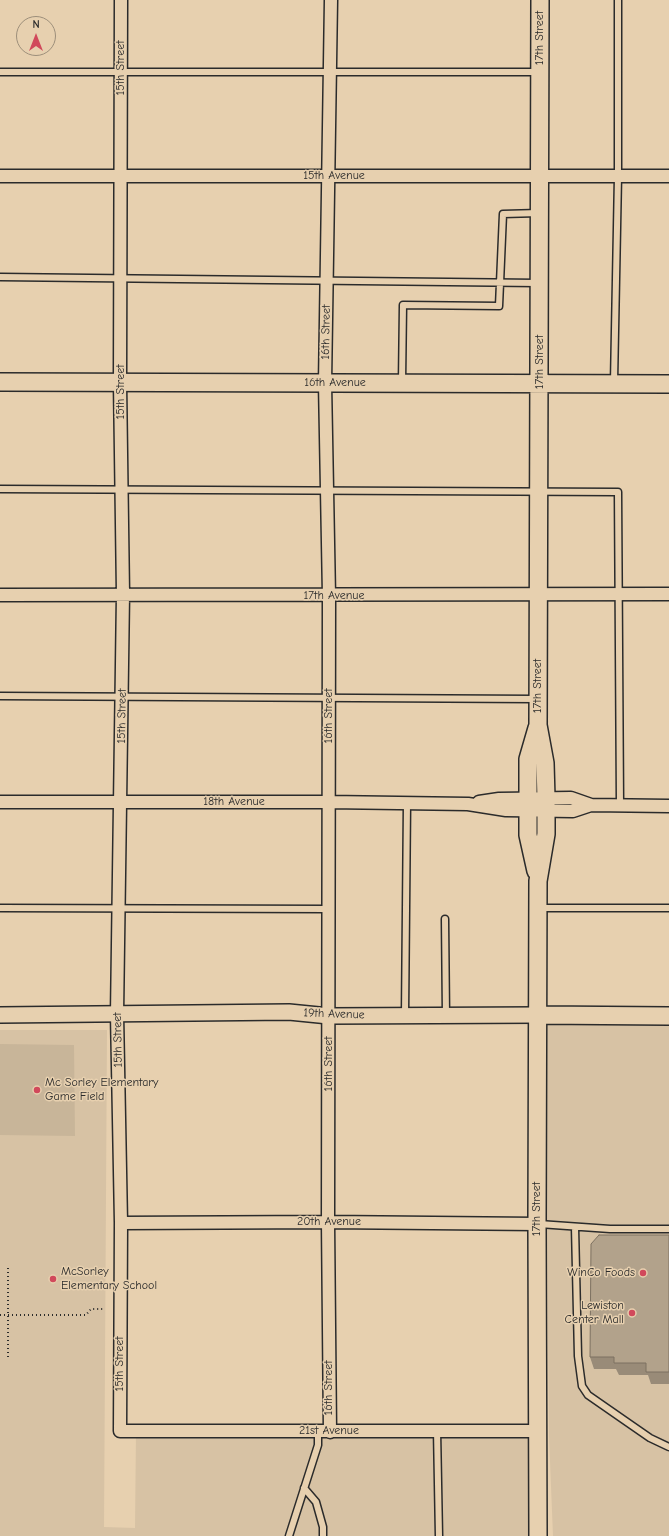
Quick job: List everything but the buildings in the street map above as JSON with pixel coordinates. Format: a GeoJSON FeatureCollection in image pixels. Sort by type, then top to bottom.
{"type":"FeatureCollection","features":[{"type":"Feature","properties":{"kind":"main road","name":"17th Street"},"geometry":{"type":"LineString","coordinates":[[538,1536],[538,881],[546,834],[545,763],[538,725],[540,0]]}},
{"type":"Feature","properties":{"kind":"main road","name":"16th Avenue"},"geometry":{"type":"LineString","coordinates":[[0,382],[669,384]]}},
{"type":"Feature","properties":{"kind":"main road","name":"17th Street"},"geometry":{"type":"LineString","coordinates":[[538,725],[528,759],[528,835],[538,881]]}},
{"type":"Feature","properties":{"kind":"main road","name":"19th Avenue"},"geometry":{"type":"LineString","coordinates":[[538,1015],[669,1016]]}},
{"type":"Feature","properties":{"kind":"street","name":"15th Street"},"geometry":{"type":"LineString","coordinates":[[120,1431],[121,1223],[117,1014],[123,594],[120,382],[121,0]]}},
{"type":"Feature","properties":{"kind":"street","name":"16th Street"},"geometry":{"type":"LineString","coordinates":[[324,1432],[328,1222],[329,1016],[329,596],[326,383],[331,0]]}},
{"type":"Feature","properties":{"kind":"street","name":"15th Avenue"},"geometry":{"type":"LineString","coordinates":[[0,176],[669,176]]}},
{"type":"Feature","properties":{"kind":"street","name":"17th Avenue"},"geometry":{"type":"LineString","coordinates":[[0,595],[123,594],[329,596],[669,594]]}},
{"type":"Feature","properties":{"kind":"street","name":"18th Avenue"},"geometry":{"type":"LineString","coordinates":[[0,802],[329,802],[468,804],[498,799],[528,804],[546,805],[573,811],[591,805],[669,806]]}},
{"type":"Feature","properties":{"kind":"street","name":"19th Avenue"},"geometry":{"type":"LineString","coordinates":[[0,1015],[289,1012],[329,1016],[538,1015]]}},
{"type":"Feature","properties":{"kind":"street","name":"20th Avenue"},"geometry":{"type":"LineString","coordinates":[[121,1223],[328,1222],[537,1224]]}},
{"type":"Feature","properties":{"kind":"street","name":"21st Avenue"},"geometry":{"type":"LineString","coordinates":[[120,1431],[538,1431]]}},
{"type":"Feature","properties":{"kind":"lane"},"geometry":{"type":"LineString","coordinates":[[614,384],[618,176],[618,0]]}},
{"type":"Feature","properties":{"kind":"lane"},"geometry":{"type":"LineString","coordinates":[[0,72],[540,72]]}},
{"type":"Feature","properties":{"kind":"lane"},"geometry":{"type":"LineString","coordinates":[[402,383],[403,305],[499,306],[503,214],[539,213]]}},
{"type":"Feature","properties":{"kind":"lane"},"geometry":{"type":"LineString","coordinates":[[0,277],[539,283]]}},
{"type":"Feature","properties":{"kind":"lane"},"geometry":{"type":"LineString","coordinates":[[0,489],[618,492],[620,595],[620,805]]}},
{"type":"Feature","properties":{"kind":"lane"},"geometry":{"type":"LineString","coordinates":[[0,696],[122,698],[538,699]]}},
{"type":"Feature","properties":{"kind":"lane"},"geometry":{"type":"LineString","coordinates":[[405,1016],[407,803]]}},
{"type":"Feature","properties":{"kind":"lane"},"geometry":{"type":"LineString","coordinates":[[0,908],[329,909]]}},
{"type":"Feature","properties":{"kind":"lane"},"geometry":{"type":"LineString","coordinates":[[538,908],[669,908]]}},
{"type":"Feature","properties":{"kind":"lane"},"geometry":{"type":"LineString","coordinates":[[445,919],[446,1016]]}},
{"type":"Feature","properties":{"kind":"lane"},"geometry":{"type":"LineString","coordinates":[[537,1224],[575,1227],[669,1229]]}},
{"type":"Feature","properties":{"kind":"lane"},"geometry":{"type":"LineString","coordinates":[[575,1227],[578,1364],[582,1386],[588,1395],[650,1438],[669,1447]]}},
{"type":"Feature","properties":{"kind":"lane"},"geometry":{"type":"LineString","coordinates":[[437,1430],[439,1536]]}},
{"type":"Feature","properties":{"kind":"lane"},"geometry":{"type":"LineString","coordinates":[[289,1536],[318,1445],[324,1432]]}},
{"type":"Feature","properties":{"kind":"lane"},"geometry":{"type":"LineString","coordinates":[[304,1488],[316,1502],[323,1527],[323,1536]]}},
{"type":"Feature","properties":{"kind":"path"},"geometry":{"type":"LineString","coordinates":[[8,1266],[8,1357]]}},
{"type":"Feature","properties":{"kind":"path"},"geometry":{"type":"LineString","coordinates":[[0,1315],[86,1315],[91,1309],[103,1309]]}},
{"type":"Feature","properties":{"kind":"shaded area","name":"Lewiston Center Mall"},"geometry":{"type":"Polygon","coordinates":[[[545,1021],[669,1022],[669,1536],[553,1536],[549,1436],[545,1021]]]}},
{"type":"Feature","properties":{"kind":"shaded area"},"geometry":{"type":"Polygon","coordinates":[[[0,1030],[107,1030],[104,1527],[135,1528],[136,1431],[538,1431],[538,1536],[0,1536],[0,1030]]]}},
{"type":"Feature","properties":{"kind":"shaded area","name":"Mc Sorley Elementary Game Field"},"geometry":{"type":"Polygon","coordinates":[[[0,1044],[74,1045],[75,1136],[0,1135],[0,1044]]]}},
{"type":"Feature","properties":{"kind":"place","name":"Mc Sorley Elementary Game Field"},"geometry":{"type":"Point","coordinates":[37,1090]}},
{"type":"Feature","properties":{"kind":"place","name":"WinCo Foods"},"geometry":{"type":"Point","coordinates":[643,1273]}},
{"type":"Feature","properties":{"kind":"place","name":"McSorley Elementary School"},"geometry":{"type":"Point","coordinates":[53,1279]}},
{"type":"Feature","properties":{"kind":"place","name":"Lewiston Center Mall"},"geometry":{"type":"Point","coordinates":[632,1313]}}]}
